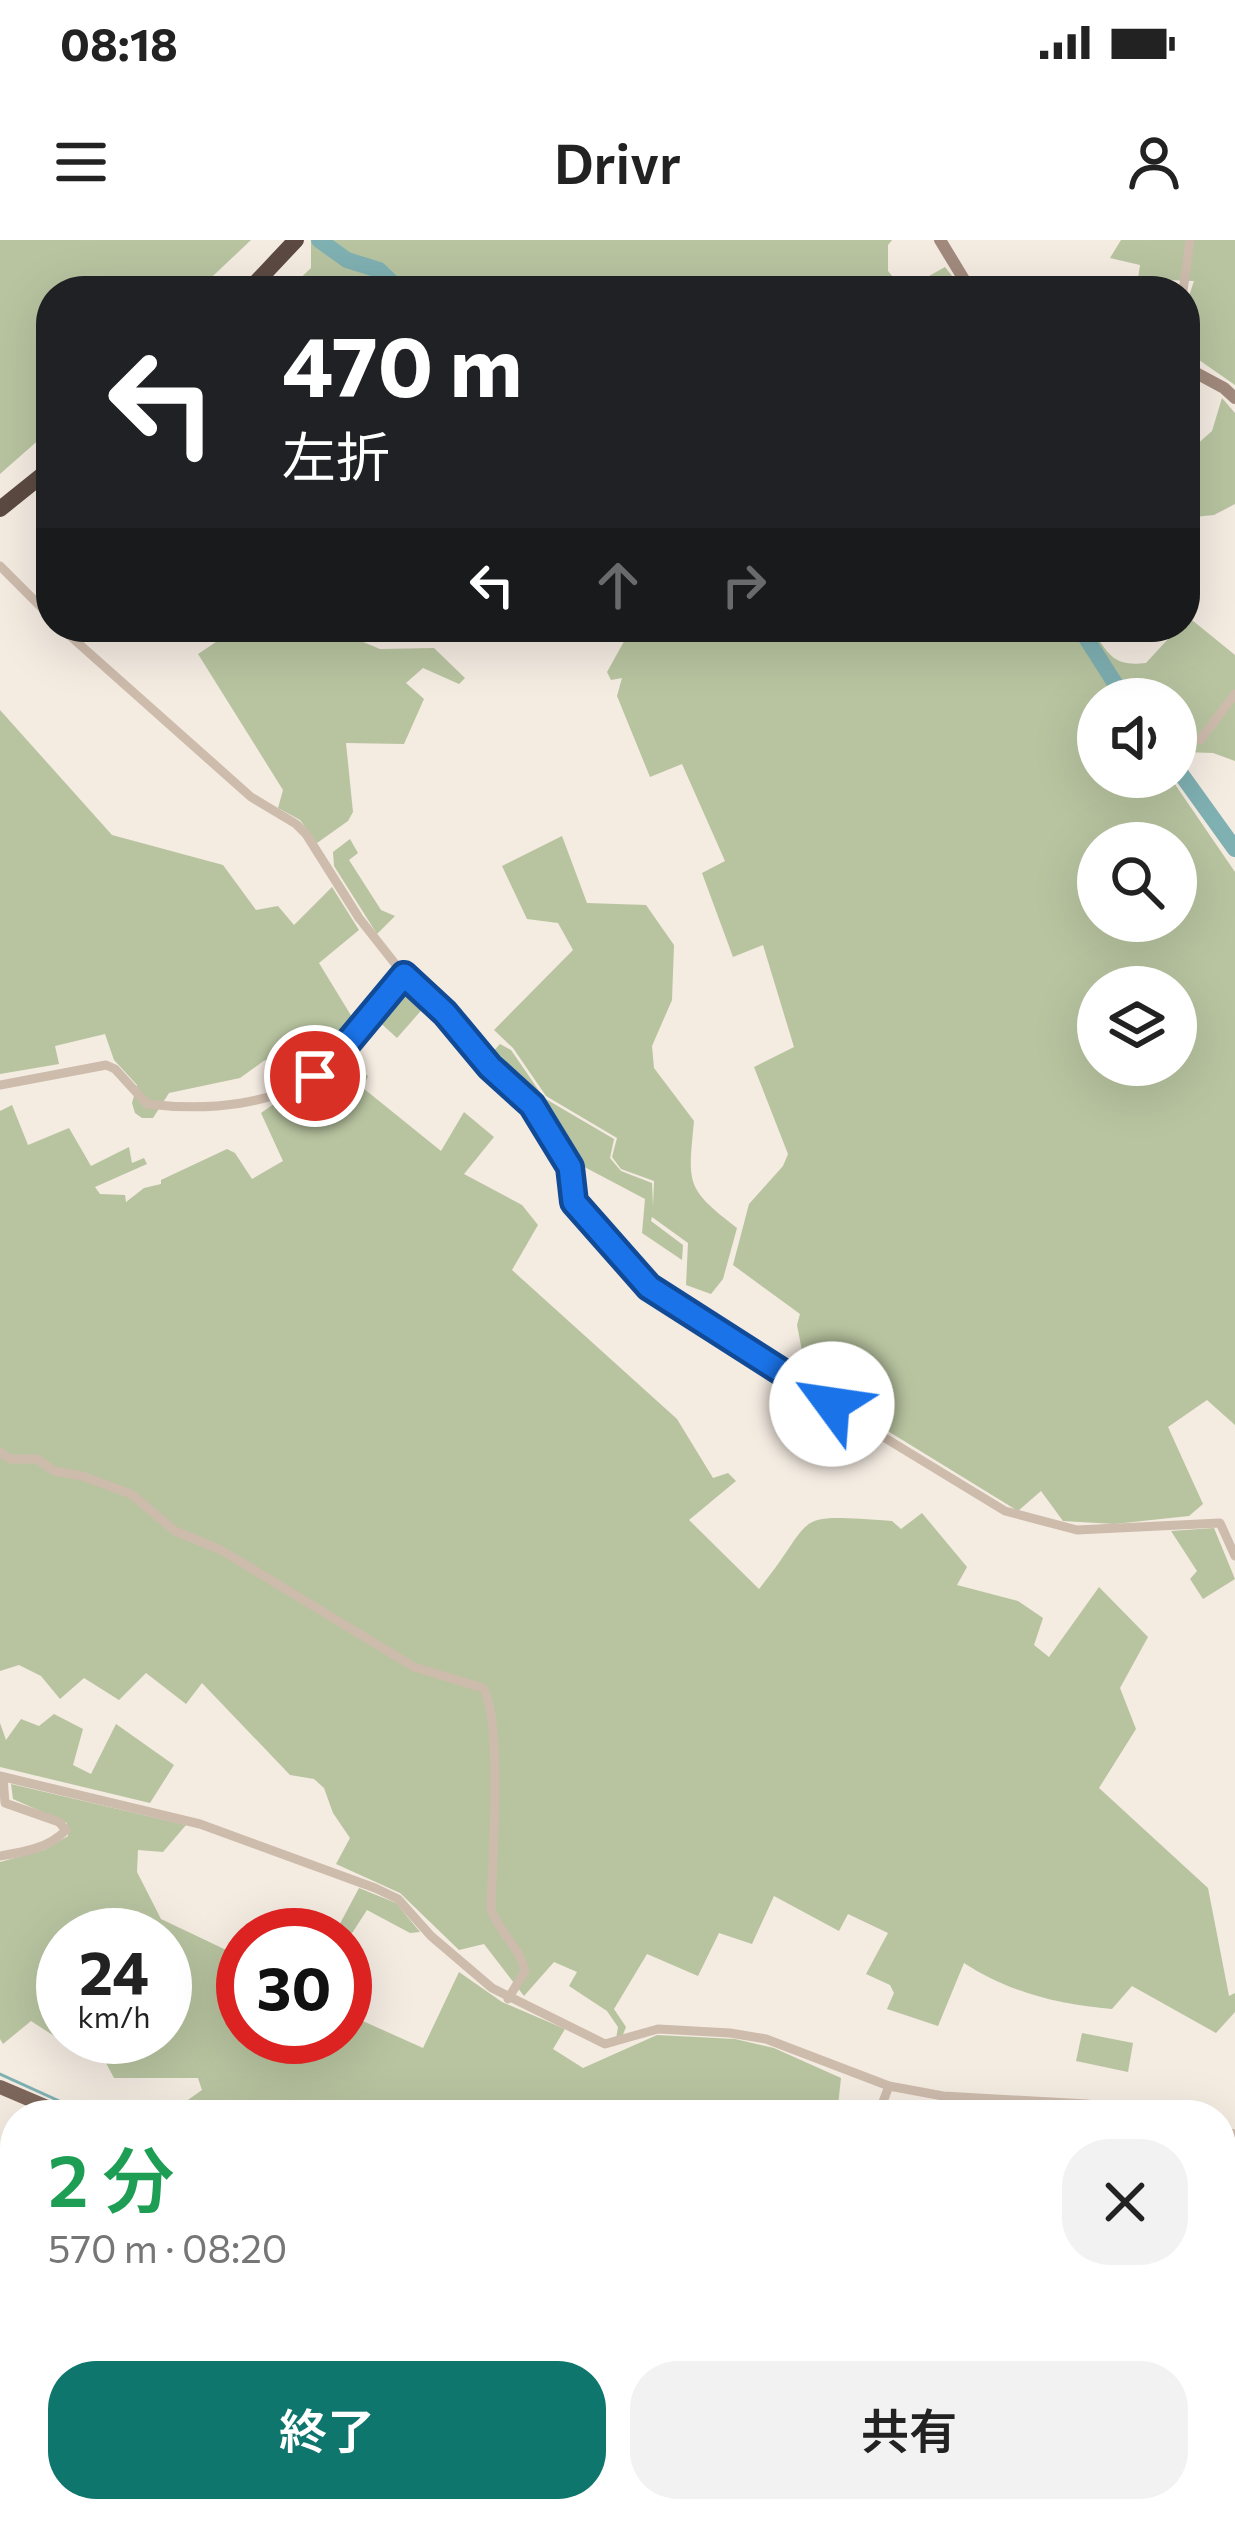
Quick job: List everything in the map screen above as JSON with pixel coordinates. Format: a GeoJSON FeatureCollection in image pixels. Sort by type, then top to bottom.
{"type":"FeatureCollection","features":[{"type":"Feature","properties":{"kind":"highway"},"geometry":{"type":"LineString","coordinates":[[262,276],[296,240]]}},
{"type":"Feature","properties":{"kind":"highway"},"geometry":{"type":"LineString","coordinates":[[0,509],[36,481]]}},
{"type":"Feature","properties":{"kind":"main road"},"geometry":{"type":"LineString","coordinates":[[0,2086],[32,2100]]}},
{"type":"Feature","properties":{"kind":"street"},"geometry":{"type":"LineString","coordinates":[[940,240],[962,276]]}},
{"type":"Feature","properties":{"kind":"street"},"geometry":{"type":"LineString","coordinates":[[1186,276],[1190,240]]}},
{"type":"Feature","properties":{"kind":"street"},"geometry":{"type":"LineString","coordinates":[[1200,376],[1235,398]]}},
{"type":"Feature","properties":{"kind":"street"},"geometry":{"type":"LineString","coordinates":[[0,566],[36,602]]}},
{"type":"Feature","properties":{"kind":"street"},"geometry":{"type":"LineString","coordinates":[[77,642],[250,797],[296,824],[319,849],[359,917],[404,975],[532,1105],[570,1167],[574,1202],[649,1287],[1005,1511],[1077,1530],[1220,1523],[1234,1553]]}},
{"type":"Feature","properties":{"kind":"street"},"geometry":{"type":"LineString","coordinates":[[1200,740],[1235,694]]}},
{"type":"Feature","properties":{"kind":"street"},"geometry":{"type":"LineString","coordinates":[[0,1085],[106,1065],[147,1104],[220,1107],[278,1093],[298,1086],[330,1064],[404,975]]}},
{"type":"Feature","properties":{"kind":"street"},"geometry":{"type":"LineString","coordinates":[[0,1452],[10,1459],[37,1459],[54,1471],[130,1494],[175,1531],[221,1550],[414,1667],[483,1688],[490,1699],[495,1765],[491,1909],[523,1959],[525,1971],[508,1999]]}},
{"type":"Feature","properties":{"kind":"street"},"geometry":{"type":"LineString","coordinates":[[0,1856],[28,1851],[66,1830],[59,1822],[5,1803],[2,1776],[200,1824],[375,1888],[398,1899],[430,1936],[508,1999],[556,2017],[604,2044],[658,2029],[730,2033],[766,2039],[889,2086],[943,2096],[1015,2100]]}},
{"type":"Feature","properties":{"kind":"street"},"geometry":{"type":"LineString","coordinates":[[884,2100],[889,2086]]}},
{"type":"Feature","properties":{"kind":"green space"},"geometry":{"type":"Polygon","coordinates":[[[0,240],[251,240],[213,276],[36,276],[36,442],[0,474],[0,240]]]}},
{"type":"Feature","properties":{"kind":"green space"},"geometry":{"type":"Polygon","coordinates":[[[311,240],[892,240],[888,271],[892,276],[303,276],[311,268],[311,240]]]}},
{"type":"Feature","properties":{"kind":"green space"},"geometry":{"type":"Polygon","coordinates":[[[1121,240],[1235,240],[1235,385],[1200,361],[1200,276],[1138,276],[1140,265],[1110,258],[1121,240]]]}},
{"type":"Feature","properties":{"kind":"green space"},"geometry":{"type":"Polygon","coordinates":[[[945,267],[952,276],[929,276],[945,267]]]}},
{"type":"Feature","properties":{"kind":"green space"},"geometry":{"type":"Polygon","coordinates":[[[1222,398],[1235,413],[1235,504],[1200,516],[1200,442],[1212,431],[1222,398]]]}},
{"type":"Feature","properties":{"kind":"green space"},"geometry":{"type":"Polygon","coordinates":[[[1200,627],[1235,655],[1235,761],[1197,752],[1197,678],[1077,678],[1077,798],[1184,798],[1235,872],[1235,1425],[1207,1400],[1168,1427],[1203,1504],[1189,1516],[1114,1524],[1063,1521],[1041,1491],[1018,1511],[808,1382],[797,1325],[800,1314],[733,1265],[749,1204],[788,1154],[754,1067],[794,1047],[763,945],[733,957],[702,873],[725,861],[682,764],[650,777],[617,696],[622,678],[611,680],[607,672],[624,642],[1101,642],[1112,656],[1146,663],[1165,642],[1200,642],[1200,627]]]}},
{"type":"Feature","properties":{"kind":"green space"},"geometry":{"type":"Polygon","coordinates":[[[216,642],[363,642],[380,649],[434,648],[465,678],[459,684],[423,668],[406,683],[424,699],[404,744],[346,743],[353,812],[317,843],[300,820],[278,808],[283,790],[198,654],[216,642]]]}},
{"type":"Feature","properties":{"kind":"green space"},"geometry":{"type":"Polygon","coordinates":[[[0,710],[112,835],[223,865],[256,910],[278,906],[294,925],[332,887],[359,930],[319,963],[355,1022],[330,1053],[368,1076],[363,1088],[441,1151],[464,1112],[494,1137],[464,1174],[522,1205],[538,1225],[512,1270],[677,1419],[713,1478],[728,1473],[736,1481],[689,1520],[759,1589],[809,1524],[858,1519],[892,1521],[901,1529],[922,1513],[967,1567],[957,1585],[1018,1601],[1043,1618],[1034,1645],[1049,1657],[1099,1587],[1148,1637],[1120,1688],[1136,1729],[1099,1788],[1208,1888],[1229,1996],[1235,1993],[1235,2012],[1216,2033],[1132,1986],[1112,2009],[1093,2007],[1016,1989],[964,1963],[938,2026],[887,2009],[894,1993],[890,1985],[866,1974],[888,1933],[848,1914],[839,1931],[774,1896],[752,1944],[719,1933],[698,1976],[647,1954],[614,2009],[626,2027],[616,2039],[618,2027],[607,2011],[569,1986],[577,1972],[554,1962],[524,1996],[484,1944],[459,1950],[400,1893],[336,1864],[350,1838],[324,1788],[314,1779],[290,1775],[202,1683],[186,1704],[146,1673],[119,1700],[84,1678],[60,1699],[41,1676],[19,1665],[0,1671],[0,1111],[12,1105],[28,1145],[69,1128],[91,1166],[129,1147],[132,1163],[144,1158],[147,1164],[95,1187],[100,1194],[125,1195],[126,1202],[144,1188],[161,1184],[227,1149],[252,1179],[283,1161],[261,1113],[288,1094],[280,1073],[265,1060],[240,1078],[169,1093],[153,1118],[142,1118],[132,1103],[137,1085],[114,1060],[105,1034],[55,1046],[59,1064],[0,1074],[0,710]]]}},
{"type":"Feature","properties":{"kind":"green space"},"geometry":{"type":"Polygon","coordinates":[[[562,836],[587,903],[646,905],[674,945],[672,1000],[652,1046],[654,1068],[694,1121],[694,1184],[737,1228],[723,1279],[711,1294],[686,1285],[688,1243],[652,1217],[651,1221],[683,1245],[682,1260],[642,1233],[645,1199],[575,1162],[542,1108],[489,1056],[500,1044],[511,1050],[544,1098],[614,1139],[610,1158],[621,1171],[652,1183],[653,1206],[654,1181],[621,1169],[612,1157],[617,1138],[546,1096],[513,1048],[494,1030],[573,950],[558,923],[527,919],[502,866],[562,836]]]}},
{"type":"Feature","properties":{"kind":"green space"},"geometry":{"type":"Polygon","coordinates":[[[350,839],[358,853],[349,860],[381,910],[395,916],[377,934],[334,866],[333,852],[350,839]]]}},
{"type":"Feature","properties":{"kind":"green space"},"geometry":{"type":"Polygon","coordinates":[[[401,988],[409,989],[426,1005],[397,1038],[374,1017],[401,988]]]}},
{"type":"Feature","properties":{"kind":"green space"},"geometry":{"type":"Polygon","coordinates":[[[1214,1528],[1235,1579],[1203,1599],[1190,1579],[1197,1571],[1171,1531],[1214,1528]]]}},
{"type":"Feature","properties":{"kind":"green space"},"geometry":{"type":"Polygon","coordinates":[[[54,1714],[83,1729],[73,1765],[91,1774],[116,1724],[174,1765],[150,1803],[0,1767],[0,1723],[6,1740],[21,1719],[39,1726],[54,1714]]]}},
{"type":"Feature","properties":{"kind":"green space"},"geometry":{"type":"Polygon","coordinates":[[[11,1784],[186,1825],[163,1852],[138,1850],[137,1872],[155,1908],[36,1908],[36,2024],[31,2021],[3,2044],[0,1862],[44,1850],[68,1836],[67,1823],[13,1799],[11,1784]]]}},
{"type":"Feature","properties":{"kind":"green space"},"geometry":{"type":"Polygon","coordinates":[[[359,1888],[396,1903],[420,1932],[410,1933],[372,1913],[372,1908],[348,1908],[359,1888]]]}},
{"type":"Feature","properties":{"kind":"green space"},"geometry":{"type":"Polygon","coordinates":[[[192,1934],[216,1945],[216,2064],[372,2064],[372,2025],[423,2048],[459,1972],[502,2002],[565,2029],[553,2049],[583,2068],[657,2035],[735,2039],[774,2048],[841,2078],[839,2100],[188,2100],[202,2090],[198,2078],[114,2078],[106,2064],[192,2064],[192,1934]]]}},
{"type":"Feature","properties":{"kind":"green space"},"geometry":{"type":"Polygon","coordinates":[[[1082,2033],[1133,2043],[1128,2072],[1076,2061],[1082,2033]]]}},
{"type":"Feature","properties":{"kind":"waterway"},"geometry":{"type":"LineString","coordinates":[[319,240],[347,260],[385,276]]}},
{"type":"Feature","properties":{"kind":"waterway"},"geometry":{"type":"LineString","coordinates":[[1089,642],[1112,678]]}},
{"type":"Feature","properties":{"kind":"waterway"},"geometry":{"type":"LineString","coordinates":[[1197,796],[1235,849]]}},
{"type":"Feature","properties":{"kind":"waterway"},"geometry":{"type":"LineString","coordinates":[[0,2074],[57,2100]]}},
{"type":"Feature","properties":{"kind":"route"},"geometry":{"type":"LineString","coordinates":[[315,1076],[404,975],[532,1105],[570,1167],[574,1202],[634,1272],[649,1287],[832,1404]]}}]}
